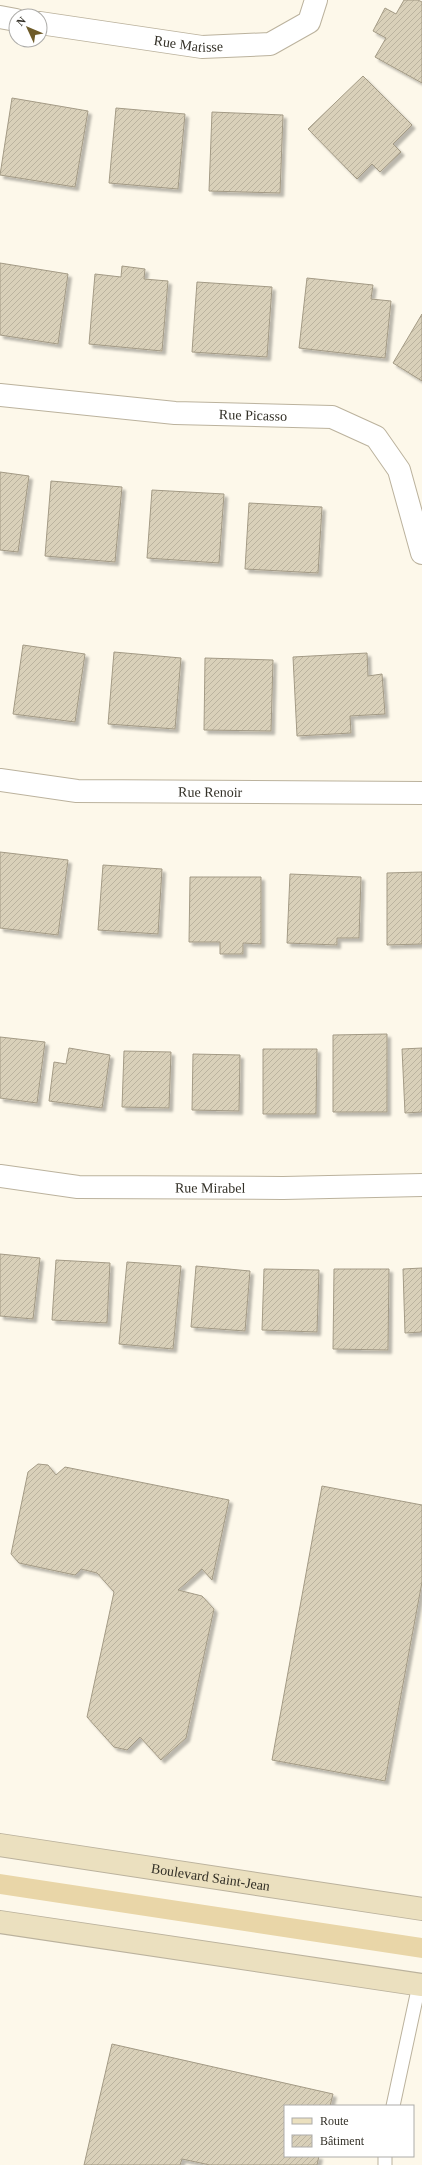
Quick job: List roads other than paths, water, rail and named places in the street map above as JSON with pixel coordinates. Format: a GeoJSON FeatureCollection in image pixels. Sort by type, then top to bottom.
{"type":"FeatureCollection","features":[{"type":"Feature","properties":{"kind":"main road","name":"Boulevard Saint-Jean"},"geometry":{"type":"LineString","coordinates":[[0,1846],[422,1909]]}},
{"type":"Feature","properties":{"kind":"main road"},"geometry":{"type":"LineString","coordinates":[[0,1922],[420,1985]]}},
{"type":"Feature","properties":{"kind":"street","name":"Rue Matisse"},"geometry":{"type":"LineString","coordinates":[[48,24],[202,47],[270,44],[309,22],[316,0]]}},
{"type":"Feature","properties":{"kind":"street","name":"Rue Picasso"},"geometry":{"type":"LineString","coordinates":[[0,394],[175,414],[332,417],[376,436],[399,470],[422,553]]}},
{"type":"Feature","properties":{"kind":"street","name":"Rue Renoir"},"geometry":{"type":"LineString","coordinates":[[0,780],[77,791],[422,793]]}},
{"type":"Feature","properties":{"kind":"street","name":"Rue Mirabel"},"geometry":{"type":"LineString","coordinates":[[0,1176],[78,1187],[283,1188],[422,1185]]}},
{"type":"Feature","properties":{"kind":"lane"},"geometry":{"type":"LineString","coordinates":[[393,2105],[420,1985]]}}]}
